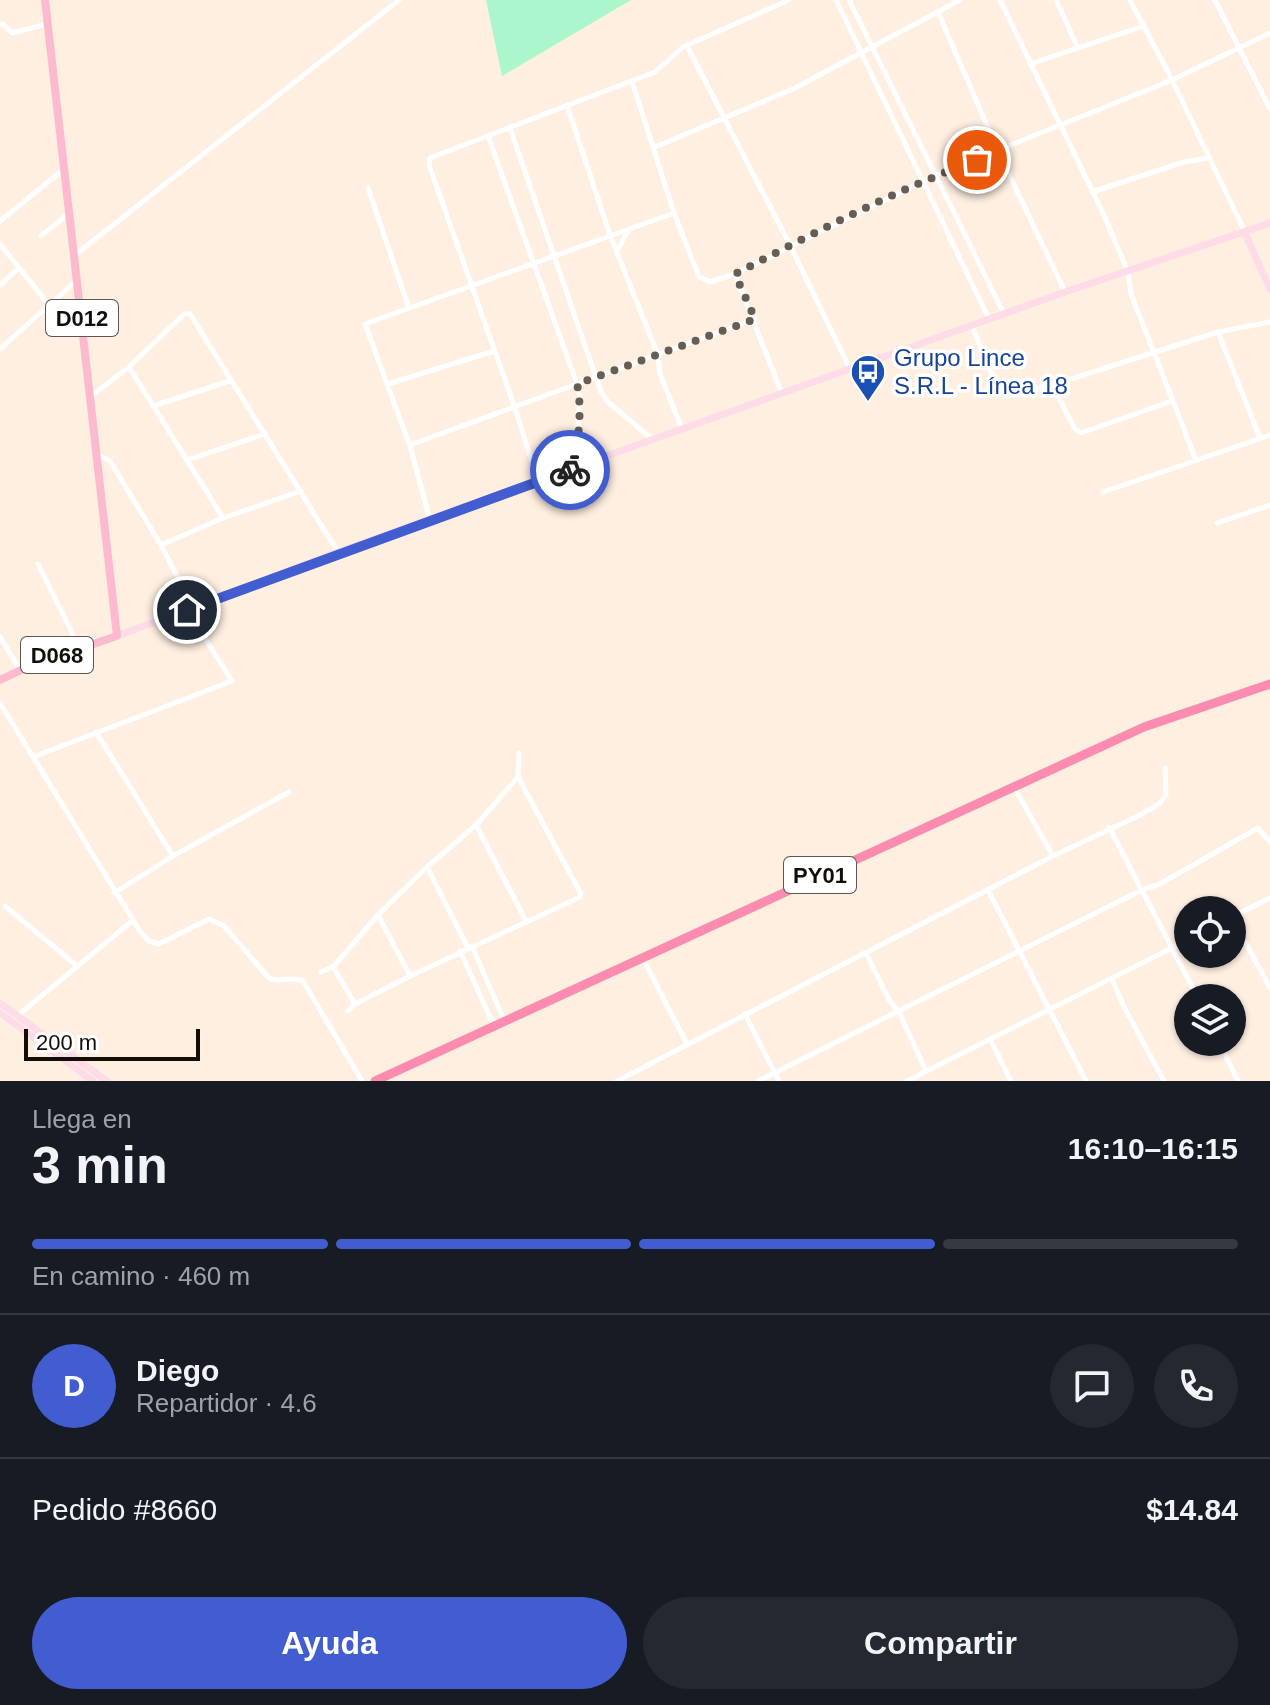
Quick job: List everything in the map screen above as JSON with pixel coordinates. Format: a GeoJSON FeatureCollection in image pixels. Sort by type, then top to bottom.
{"type":"FeatureCollection","features":[{"type":"Feature","properties":{"kind":"highway","name":"PY01"},"geometry":{"type":"LineString","coordinates":[[375,1081],[1144,727],[1270,684]]}},
{"type":"Feature","properties":{"kind":"main road","name":"D012"},"geometry":{"type":"LineString","coordinates":[[45,0],[117,636]]}},
{"type":"Feature","properties":{"kind":"main road","name":"D068"},"geometry":{"type":"LineString","coordinates":[[0,680],[79,647],[117,636],[338,552],[1065,292],[1270,223]]}},
{"type":"Feature","properties":{"kind":"main road"},"geometry":{"type":"LineString","coordinates":[[1245,233],[1270,289]]}},
{"type":"Feature","properties":{"kind":"main road"},"geometry":{"type":"LineString","coordinates":[[0,1003],[13,1018],[93,1081]]}},
{"type":"Feature","properties":{"kind":"main road"},"geometry":{"type":"LineString","coordinates":[[0,1013],[13,1018],[107,1081]]}},
{"type":"Feature","properties":{"kind":"street"},"geometry":{"type":"LineString","coordinates":[[75,255],[399,0]]}},
{"type":"Feature","properties":{"kind":"street"},"geometry":{"type":"LineString","coordinates":[[538,481],[428,161],[431,156],[655,72],[687,46],[789,0]]}},
{"type":"Feature","properties":{"kind":"street"},"geometry":{"type":"LineString","coordinates":[[836,0],[989,319]]}},
{"type":"Feature","properties":{"kind":"street"},"geometry":{"type":"LineString","coordinates":[[849,0],[1004,314]]}},
{"type":"Feature","properties":{"kind":"street"},"geometry":{"type":"LineString","coordinates":[[653,148],[795,88],[960,0]]}},
{"type":"Feature","properties":{"kind":"street"},"geometry":{"type":"LineString","coordinates":[[1000,0],[1128,272],[1131,294],[1196,460]]}},
{"type":"Feature","properties":{"kind":"street"},"geometry":{"type":"LineString","coordinates":[[1056,0],[1078,48]]}},
{"type":"Feature","properties":{"kind":"street"},"geometry":{"type":"LineString","coordinates":[[1130,0],[1245,233]]}},
{"type":"Feature","properties":{"kind":"street"},"geometry":{"type":"LineString","coordinates":[[1215,0],[1270,109]]}},
{"type":"Feature","properties":{"kind":"street"},"geometry":{"type":"LineString","coordinates":[[938,12],[998,151],[1065,292]]}},
{"type":"Feature","properties":{"kind":"street"},"geometry":{"type":"LineString","coordinates":[[0,24],[12,33],[48,23]]}},
{"type":"Feature","properties":{"kind":"street"},"geometry":{"type":"LineString","coordinates":[[1030,64],[1144,26]]}},
{"type":"Feature","properties":{"kind":"street"},"geometry":{"type":"LineString","coordinates":[[632,81],[674,213],[701,280],[715,282],[934,176],[1172,80],[1270,33]]}},
{"type":"Feature","properties":{"kind":"street"},"geometry":{"type":"LineString","coordinates":[[687,46],[850,369]]}},
{"type":"Feature","properties":{"kind":"street"},"geometry":{"type":"LineString","coordinates":[[567,105],[610,235],[658,355],[660,374],[682,429]]}},
{"type":"Feature","properties":{"kind":"street"},"geometry":{"type":"LineString","coordinates":[[510,128],[595,377],[608,402],[653,440]]}},
{"type":"Feature","properties":{"kind":"street"},"geometry":{"type":"LineString","coordinates":[[488,136],[577,384],[580,397],[575,468]]}},
{"type":"Feature","properties":{"kind":"street"},"geometry":{"type":"LineString","coordinates":[[1092,192],[1184,162],[1209,158]]}},
{"type":"Feature","properties":{"kind":"street"},"geometry":{"type":"LineString","coordinates":[[0,221],[65,168]]}},
{"type":"Feature","properties":{"kind":"street"},"geometry":{"type":"LineString","coordinates":[[368,188],[409,308]]}},
{"type":"Feature","properties":{"kind":"street"},"geometry":{"type":"LineString","coordinates":[[41,236],[70,213]]}},
{"type":"Feature","properties":{"kind":"street"},"geometry":{"type":"LineString","coordinates":[[430,520],[410,446],[365,324],[674,213]]}},
{"type":"Feature","properties":{"kind":"street"},"geometry":{"type":"LineString","coordinates":[[617,252],[629,229]]}},
{"type":"Feature","properties":{"kind":"street"},"geometry":{"type":"LineString","coordinates":[[0,244],[49,305]]}},
{"type":"Feature","properties":{"kind":"street"},"geometry":{"type":"LineString","coordinates":[[0,285],[19,268]]}},
{"type":"Feature","properties":{"kind":"street"},"geometry":{"type":"LineString","coordinates":[[735,274],[782,394]]}},
{"type":"Feature","properties":{"kind":"street"},"geometry":{"type":"LineString","coordinates":[[0,349],[78,279]]}},
{"type":"Feature","properties":{"kind":"street"},"geometry":{"type":"LineString","coordinates":[[980,300],[994,294]]}},
{"type":"Feature","properties":{"kind":"street"},"geometry":{"type":"LineString","coordinates":[[91,396],[129,367],[187,313],[338,552]]}},
{"type":"Feature","properties":{"kind":"street"},"geometry":{"type":"LineString","coordinates":[[410,446],[755,319]]}},
{"type":"Feature","properties":{"kind":"street"},"geometry":{"type":"LineString","coordinates":[[972,326],[1002,395],[1052,385],[1218,332],[1270,322]]}},
{"type":"Feature","properties":{"kind":"street"},"geometry":{"type":"LineString","coordinates":[[1218,332],[1260,438]]}},
{"type":"Feature","properties":{"kind":"street"},"geometry":{"type":"LineString","coordinates":[[388,384],[494,351]]}},
{"type":"Feature","properties":{"kind":"street"},"geometry":{"type":"LineString","coordinates":[[129,367],[223,518]]}},
{"type":"Feature","properties":{"kind":"street"},"geometry":{"type":"LineString","coordinates":[[153,406],[230,381]]}},
{"type":"Feature","properties":{"kind":"street"},"geometry":{"type":"LineString","coordinates":[[1052,385],[1075,429],[1081,433],[1172,401]]}},
{"type":"Feature","properties":{"kind":"street"},"geometry":{"type":"LineString","coordinates":[[187,460],[265,434]]}},
{"type":"Feature","properties":{"kind":"street"},"geometry":{"type":"LineString","coordinates":[[1103,492],[1270,435]]}},
{"type":"Feature","properties":{"kind":"street"},"geometry":{"type":"LineString","coordinates":[[33,757],[232,681],[190,608],[161,545],[110,461],[98,455]]}},
{"type":"Feature","properties":{"kind":"street"},"geometry":{"type":"LineString","coordinates":[[161,545],[223,518],[301,491]]}},
{"type":"Feature","properties":{"kind":"street"},"geometry":{"type":"LineString","coordinates":[[1217,523],[1270,505]]}},
{"type":"Feature","properties":{"kind":"street"},"geometry":{"type":"LineString","coordinates":[[38,564],[79,647]]}},
{"type":"Feature","properties":{"kind":"street"},"geometry":{"type":"LineString","coordinates":[[0,637],[20,670]]}},
{"type":"Feature","properties":{"kind":"street"},"geometry":{"type":"LineString","coordinates":[[0,703],[131,922],[149,941],[159,944],[209,919],[224,926],[269,978],[278,981],[290,977],[303,981],[362,1081]]}},
{"type":"Feature","properties":{"kind":"street"},"geometry":{"type":"LineString","coordinates":[[95,732],[173,856]]}},
{"type":"Feature","properties":{"kind":"street"},"geometry":{"type":"LineString","coordinates":[[348,1011],[355,1004],[460,951],[578,900],[581,894],[518,777],[519,753]]}},
{"type":"Feature","properties":{"kind":"street"},"geometry":{"type":"LineString","coordinates":[[620,1080],[1109,827],[1136,817],[1164,800],[1165,768]]}},
{"type":"Feature","properties":{"kind":"street"},"geometry":{"type":"LineString","coordinates":[[321,972],[333,967],[378,915],[476,825],[518,777]]}},
{"type":"Feature","properties":{"kind":"street"},"geometry":{"type":"LineString","coordinates":[[1013,786],[1053,856]]}},
{"type":"Feature","properties":{"kind":"street"},"geometry":{"type":"LineString","coordinates":[[114,893],[173,856],[289,792]]}},
{"type":"Feature","properties":{"kind":"street"},"geometry":{"type":"LineString","coordinates":[[476,825],[526,921]]}},
{"type":"Feature","properties":{"kind":"street"},"geometry":{"type":"LineString","coordinates":[[907,1081],[1174,947],[1109,827]]}},
{"type":"Feature","properties":{"kind":"street"},"geometry":{"type":"LineString","coordinates":[[758,1081],[1019,950],[1160,884],[1258,828],[1270,842]]}},
{"type":"Feature","properties":{"kind":"street"},"geometry":{"type":"LineString","coordinates":[[427,867],[505,1021]]}},
{"type":"Feature","properties":{"kind":"street"},"geometry":{"type":"LineString","coordinates":[[988,890],[1086,1081]]}},
{"type":"Feature","properties":{"kind":"street"},"geometry":{"type":"LineString","coordinates":[[1246,910],[1270,898]]}},
{"type":"Feature","properties":{"kind":"street"},"geometry":{"type":"LineString","coordinates":[[5,906],[77,966]]}},
{"type":"Feature","properties":{"kind":"street"},"geometry":{"type":"LineString","coordinates":[[378,915],[410,976]]}},
{"type":"Feature","properties":{"kind":"street"},"geometry":{"type":"LineString","coordinates":[[13,1018],[131,922]]}},
{"type":"Feature","properties":{"kind":"street"},"geometry":{"type":"LineString","coordinates":[[1246,943],[1270,988]]}},
{"type":"Feature","properties":{"kind":"street"},"geometry":{"type":"LineString","coordinates":[[460,951],[494,1026]]}},
{"type":"Feature","properties":{"kind":"street"},"geometry":{"type":"LineString","coordinates":[[866,953],[889,1000],[899,1012],[926,1071]]}},
{"type":"Feature","properties":{"kind":"street"},"geometry":{"type":"LineString","coordinates":[[642,957],[687,1044]]}},
{"type":"Feature","properties":{"kind":"street"},"geometry":{"type":"LineString","coordinates":[[333,967],[355,1004]]}},
{"type":"Feature","properties":{"kind":"street"},"geometry":{"type":"LineString","coordinates":[[1112,979],[1164,1081]]}},
{"type":"Feature","properties":{"kind":"street"},"geometry":{"type":"LineString","coordinates":[[745,1014],[779,1081]]}},
{"type":"Feature","properties":{"kind":"street"},"geometry":{"type":"LineString","coordinates":[[990,1038],[1011,1081]]}},
{"type":"Feature","properties":{"kind":"street"},"geometry":{"type":"LineString","coordinates":[[1226,1056],[1238,1081]]}},
{"type":"Feature","properties":{"kind":"green space"},"geometry":{"type":"Polygon","coordinates":[[[486,0],[631,0],[502,76],[486,0]]]}},
{"type":"Feature","properties":{"kind":"way so far"},"geometry":{"type":"LineString","coordinates":[[570,470],[575,468],[580,397],[577,384],[755,319],[735,274],[855,213],[934,176],[977,160]]}},
{"type":"Feature","properties":{"kind":"place","name":"Grupo Lince S.R.L - Línea 18"},"geometry":{"type":"Point","coordinates":[868,403]}},
{"type":"Feature","properties":{"kind":"route"},"geometry":{"type":"LineString","coordinates":[[187,610],[338,552],[570,470]]}}]}
